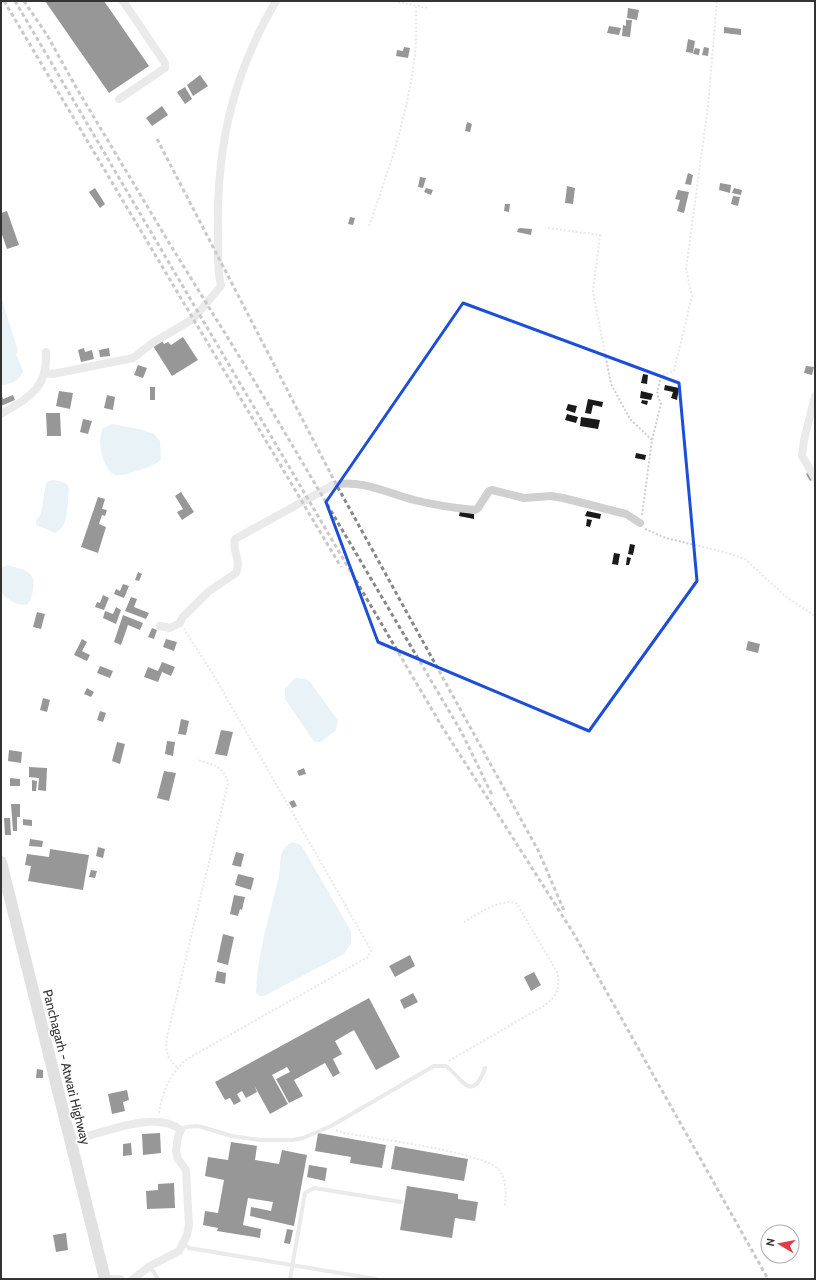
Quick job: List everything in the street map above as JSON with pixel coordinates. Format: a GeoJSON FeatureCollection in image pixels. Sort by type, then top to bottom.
{"type":"FeatureCollection","features":[{"type":"Feature","properties":{"kind":"main road","name":"Panchagarh - Atwari Highway"},"geometry":{"type":"LineString","coordinates":[[1,862],[105,1279]]}},
{"type":"Feature","properties":{"kind":"street"},"geometry":{"type":"LineString","coordinates":[[119,99],[166,68],[165,63],[123,1]]}},
{"type":"Feature","properties":{"kind":"street"},"geometry":{"type":"LineString","coordinates":[[45,373],[53,374],[133,358],[154,342],[193,319],[221,286],[218,253],[218,188],[225,131],[238,83],[250,52],[276,1]]}},
{"type":"Feature","properties":{"kind":"street"},"geometry":{"type":"LineString","coordinates":[[1,414],[24,400],[36,390],[42,382],[45,373],[46,352]]}},
{"type":"Feature","properties":{"kind":"street"},"geometry":{"type":"LineString","coordinates":[[815,396],[804,440],[802,456],[815,478]]}},
{"type":"Feature","properties":{"kind":"street"},"geometry":{"type":"LineString","coordinates":[[160,626],[170,628],[180,623],[182,618],[209,591],[236,573],[239,561],[234,542],[236,539],[333,485],[343,483],[359,484],[429,504],[475,510],[478,508],[489,491],[492,490],[524,498],[550,496],[626,514],[640,523]]}},
{"type":"Feature","properties":{"kind":"street"},"geometry":{"type":"LineString","coordinates":[[71,1141],[130,1123],[158,1123],[171,1125],[181,1130],[178,1136],[176,1152],[178,1159],[186,1170],[189,1224],[184,1244],[171,1256],[150,1266],[133,1279]]}},
{"type":"Feature","properties":{"kind":"street"},"geometry":{"type":"LineString","coordinates":[[109,1279],[120,1279]]}},
{"type":"Feature","properties":{"kind":"lane"},"geometry":{"type":"LineString","coordinates":[[181,1130],[186,1127],[198,1126],[232,1136],[255,1139],[293,1140],[331,1126],[434,1066],[446,1066],[462,1084],[466,1086],[478,1082],[485,1068]]}},
{"type":"Feature","properties":{"kind":"lane"},"geometry":{"type":"LineString","coordinates":[[290,1279],[305,1193],[309,1190],[314,1188],[401,1202]]}},
{"type":"Feature","properties":{"kind":"lane"},"geometry":{"type":"LineString","coordinates":[[184,1244],[189,1248],[376,1279]]}},
{"type":"Feature","properties":{"kind":"lane"},"geometry":{"type":"LineString","coordinates":[[150,1266],[158,1279]]}},
{"type":"Feature","properties":{"kind":"path"},"geometry":{"type":"LineString","coordinates":[[394,1],[428,8]]}},
{"type":"Feature","properties":{"kind":"path"},"geometry":{"type":"LineString","coordinates":[[717,1],[708,106],[686,269],[692,296],[674,371],[661,376],[657,394],[661,404],[652,440],[640,523],[646,530],[666,538],[728,553],[745,559],[785,596],[815,616]]}},
{"type":"Feature","properties":{"kind":"path"},"geometry":{"type":"LineString","coordinates":[[369,226],[395,151],[408,99],[414,60],[416,6]]}},
{"type":"Feature","properties":{"kind":"path"},"geometry":{"type":"LineString","coordinates":[[548,228],[600,235],[592,292],[611,384],[630,420],[652,440]]}},
{"type":"Feature","properties":{"kind":"path"},"geometry":{"type":"LineString","coordinates":[[158,1123],[164,1093],[170,1078],[177,1067],[187,1059],[368,957],[371,950],[213,674],[180,623]]}},
{"type":"Feature","properties":{"kind":"path"},"geometry":{"type":"LineString","coordinates":[[177,1067],[169,1060],[167,1053],[167,1037],[228,783],[222,769],[215,765],[197,760]]}},
{"type":"Feature","properties":{"kind":"path"},"geometry":{"type":"LineString","coordinates":[[446,1066],[451,1059],[545,1005],[556,995],[560,984],[558,972],[517,904],[509,902],[488,908],[464,922]]}},
{"type":"Feature","properties":{"kind":"path"},"geometry":{"type":"LineString","coordinates":[[331,1126],[334,1129],[344,1133],[462,1154],[491,1163],[502,1174],[505,1182],[505,1206]]}},
{"type":"Feature","properties":{"kind":"highlighted area"},"geometry":{"type":"Polygon","coordinates":[[[463,303],[679,383],[697,581],[589,731],[378,642],[326,502],[463,303]]]}},
{"type":"Feature","properties":{"kind":"water"},"geometry":{"type":"Polygon","coordinates":[[[1,297],[18,351],[16,354],[23,371],[14,381],[1,385],[1,297]]]}},
{"type":"Feature","properties":{"kind":"water"},"geometry":{"type":"Polygon","coordinates":[[[112,424],[139,429],[154,434],[160,441],[161,460],[138,470],[114,475],[103,460],[100,446],[103,428],[112,424]]]}},
{"type":"Feature","properties":{"kind":"water"},"geometry":{"type":"Polygon","coordinates":[[[53,480],[65,483],[69,488],[67,513],[60,530],[55,533],[36,525],[36,521],[41,513],[47,482],[53,480]]]}},
{"type":"Feature","properties":{"kind":"water"},"geometry":{"type":"Polygon","coordinates":[[[7,565],[28,572],[33,578],[33,592],[27,605],[12,602],[1,592],[1,568],[7,565]]]}},
{"type":"Feature","properties":{"kind":"water"},"geometry":{"type":"Polygon","coordinates":[[[299,678],[308,680],[311,683],[338,721],[336,730],[321,742],[316,742],[313,740],[285,699],[285,689],[294,679],[299,678]]]}},
{"type":"Feature","properties":{"kind":"water"},"geometry":{"type":"Polygon","coordinates":[[[293,842],[301,845],[351,931],[351,943],[344,954],[264,996],[260,996],[256,993],[264,934],[279,876],[281,855],[286,847],[293,842]]]}},
{"type":"Feature","properties":{"kind":"building"},"geometry":{"type":"Polygon","coordinates":[[[45,1],[104,1],[149,66],[109,93],[45,1]]]}},
{"type":"Feature","properties":{"kind":"building"},"geometry":{"type":"Polygon","coordinates":[[[628,8],[639,10],[637,20],[627,18],[628,8]]]}},
{"type":"Feature","properties":{"kind":"building"},"geometry":{"type":"Polygon","coordinates":[[[626,20],[632,20],[630,37],[622,36],[623,25],[626,26],[626,20]]]}},
{"type":"Feature","properties":{"kind":"building"},"geometry":{"type":"Polygon","coordinates":[[[609,26],[621,28],[619,35],[607,33],[609,26]]]}},
{"type":"Feature","properties":{"kind":"building"},"geometry":{"type":"Polygon","coordinates":[[[724,27],[741,29],[741,35],[724,33],[724,27]]]}},
{"type":"Feature","properties":{"kind":"building"},"geometry":{"type":"Polygon","coordinates":[[[688,39],[695,41],[693,53],[686,52],[688,39]]]}},
{"type":"Feature","properties":{"kind":"building"},"geometry":{"type":"Polygon","coordinates":[[[404,47],[410,48],[408,58],[396,56],[397,50],[403,51],[404,47]]]}},
{"type":"Feature","properties":{"kind":"building"},"geometry":{"type":"Polygon","coordinates":[[[704,47],[709,48],[708,56],[702,55],[704,47]]]}},
{"type":"Feature","properties":{"kind":"building"},"geometry":{"type":"Polygon","coordinates":[[[695,48],[700,49],[699,55],[693,54],[695,48]]]}},
{"type":"Feature","properties":{"kind":"building"},"geometry":{"type":"Polygon","coordinates":[[[200,75],[208,86],[193,96],[187,85],[200,75]]]}},
{"type":"Feature","properties":{"kind":"building"},"geometry":{"type":"Polygon","coordinates":[[[185,87],[192,99],[185,104],[177,92],[185,87]]]}},
{"type":"Feature","properties":{"kind":"building"},"geometry":{"type":"Polygon","coordinates":[[[162,106],[168,115],[152,126],[146,118],[162,106]]]}},
{"type":"Feature","properties":{"kind":"building"},"geometry":{"type":"Polygon","coordinates":[[[467,122],[472,124],[470,132],[465,131],[467,122]]]}},
{"type":"Feature","properties":{"kind":"building"},"geometry":{"type":"Polygon","coordinates":[[[688,173],[693,175],[691,185],[685,184],[688,173]]]}},
{"type":"Feature","properties":{"kind":"building"},"geometry":{"type":"Polygon","coordinates":[[[420,177],[426,178],[423,188],[418,187],[420,177]]]}},
{"type":"Feature","properties":{"kind":"building"},"geometry":{"type":"Polygon","coordinates":[[[720,183],[731,185],[730,193],[719,190],[720,183]]]}},
{"type":"Feature","properties":{"kind":"building"},"geometry":{"type":"Polygon","coordinates":[[[567,186],[575,188],[573,204],[565,203],[567,186]]]}},
{"type":"Feature","properties":{"kind":"building"},"geometry":{"type":"Polygon","coordinates":[[[95,188],[105,204],[100,208],[89,192],[95,188]]]}},
{"type":"Feature","properties":{"kind":"building"},"geometry":{"type":"Polygon","coordinates":[[[426,188],[433,190],[431,195],[424,192],[426,188]]]}},
{"type":"Feature","properties":{"kind":"building"},"geometry":{"type":"Polygon","coordinates":[[[734,188],[742,190],[741,195],[732,193],[734,188]]]}},
{"type":"Feature","properties":{"kind":"building"},"geometry":{"type":"Polygon","coordinates":[[[678,190],[689,192],[684,213],[677,211],[680,200],[675,199],[678,190]]]}},
{"type":"Feature","properties":{"kind":"building"},"geometry":{"type":"Polygon","coordinates":[[[733,196],[740,197],[738,206],[731,204],[733,196]]]}},
{"type":"Feature","properties":{"kind":"building"},"geometry":{"type":"Polygon","coordinates":[[[505,204],[510,204],[509,212],[504,211],[505,204]]]}},
{"type":"Feature","properties":{"kind":"building"},"geometry":{"type":"Polygon","coordinates":[[[7,211],[19,245],[7,249],[1,232],[1,213],[7,211]]]}},
{"type":"Feature","properties":{"kind":"building"},"geometry":{"type":"Polygon","coordinates":[[[350,217],[355,218],[353,225],[348,224],[350,217]]]}},
{"type":"Feature","properties":{"kind":"building"},"geometry":{"type":"Polygon","coordinates":[[[520,228],[532,229],[531,235],[517,232],[520,228]]]}},
{"type":"Feature","properties":{"kind":"building"},"geometry":{"type":"Polygon","coordinates":[[[183,337],[198,360],[172,376],[153,346],[162,341],[164,344],[168,342],[171,345],[183,337]]]}},
{"type":"Feature","properties":{"kind":"building"},"geometry":{"type":"Polygon","coordinates":[[[84,348],[85,352],[92,350],[94,359],[81,362],[78,350],[84,348]]]}},
{"type":"Feature","properties":{"kind":"building"},"geometry":{"type":"Polygon","coordinates":[[[109,348],[110,356],[100,357],[99,350],[109,348]]]}},
{"type":"Feature","properties":{"kind":"building"},"geometry":{"type":"Polygon","coordinates":[[[138,365],[147,368],[143,378],[134,375],[138,365]]]}},
{"type":"Feature","properties":{"kind":"building"},"geometry":{"type":"Polygon","coordinates":[[[806,366],[814,367],[812,375],[804,373],[806,366]]]}},
{"type":"Feature","properties":{"kind":"building"},"geometry":{"type":"Polygon","coordinates":[[[643,374],[648,375],[647,384],[641,383],[643,374]]]}},
{"type":"Feature","properties":{"kind":"building"},"geometry":{"type":"Polygon","coordinates":[[[665,385],[679,388],[677,400],[671,398],[673,392],[664,390],[665,385]]]}},
{"type":"Feature","properties":{"kind":"building"},"geometry":{"type":"Polygon","coordinates":[[[150,387],[155,387],[155,400],[150,400],[150,387]]]}},
{"type":"Feature","properties":{"kind":"building"},"geometry":{"type":"Polygon","coordinates":[[[59,391],[73,393],[70,409],[56,406],[59,391]]]}},
{"type":"Feature","properties":{"kind":"building"},"geometry":{"type":"Polygon","coordinates":[[[641,391],[653,394],[651,400],[640,398],[641,391]]]}},
{"type":"Feature","properties":{"kind":"building"},"geometry":{"type":"Polygon","coordinates":[[[1,393],[3,399],[13,395],[15,400],[1,406],[1,393]]]}},
{"type":"Feature","properties":{"kind":"building"},"geometry":{"type":"Polygon","coordinates":[[[107,395],[115,397],[113,410],[104,408],[107,395]]]}},
{"type":"Feature","properties":{"kind":"building"},"geometry":{"type":"Polygon","coordinates":[[[588,399],[603,402],[602,407],[593,405],[591,414],[585,413],[588,399]]]}},
{"type":"Feature","properties":{"kind":"building"},"geometry":{"type":"Polygon","coordinates":[[[642,400],[648,401],[647,405],[641,403],[642,400]]]}},
{"type":"Feature","properties":{"kind":"building"},"geometry":{"type":"Polygon","coordinates":[[[568,404],[577,406],[575,413],[566,410],[568,404]]]}},
{"type":"Feature","properties":{"kind":"building"},"geometry":{"type":"Polygon","coordinates":[[[46,413],[60,413],[61,436],[47,436],[46,413]]]}},
{"type":"Feature","properties":{"kind":"building"},"geometry":{"type":"Polygon","coordinates":[[[567,414],[578,417],[576,423],[565,420],[567,414]]]}},
{"type":"Feature","properties":{"kind":"building"},"geometry":{"type":"Polygon","coordinates":[[[581,417],[600,420],[598,429],[580,426],[581,417]]]}},
{"type":"Feature","properties":{"kind":"building"},"geometry":{"type":"Polygon","coordinates":[[[83,419],[92,421],[88,434],[80,432],[83,419]]]}},
{"type":"Feature","properties":{"kind":"building"},"geometry":{"type":"Polygon","coordinates":[[[636,453],[646,455],[645,460],[635,458],[636,453]]]}},
{"type":"Feature","properties":{"kind":"building"},"geometry":{"type":"Polygon","coordinates":[[[808,473],[812,480],[810,481],[806,474],[808,473]]]}},
{"type":"Feature","properties":{"kind":"building"},"geometry":{"type":"Polygon","coordinates":[[[181,492],[194,512],[182,520],[177,512],[183,509],[175,496],[181,492]]]}},
{"type":"Feature","properties":{"kind":"building"},"geometry":{"type":"Polygon","coordinates":[[[98,497],[105,499],[102,509],[107,510],[105,516],[102,515],[99,524],[106,527],[98,553],[81,547],[98,497]]]}},
{"type":"Feature","properties":{"kind":"building"},"geometry":{"type":"Polygon","coordinates":[[[460,511],[474,514],[474,519],[459,516],[460,511]]]}},
{"type":"Feature","properties":{"kind":"building"},"geometry":{"type":"Polygon","coordinates":[[[587,511],[601,514],[600,519],[585,516],[587,511]]]}},
{"type":"Feature","properties":{"kind":"building"},"geometry":{"type":"Polygon","coordinates":[[[587,519],[592,520],[590,527],[586,526],[587,519]]]}},
{"type":"Feature","properties":{"kind":"building"},"geometry":{"type":"Polygon","coordinates":[[[630,544],[635,545],[633,555],[628,554],[630,544]]]}},
{"type":"Feature","properties":{"kind":"building"},"geometry":{"type":"Polygon","coordinates":[[[614,553],[620,554],[618,565],[612,564],[614,553]]]}},
{"type":"Feature","properties":{"kind":"building"},"geometry":{"type":"Polygon","coordinates":[[[627,557],[631,558],[629,565],[626,565],[627,557]]]}},
{"type":"Feature","properties":{"kind":"building"},"geometry":{"type":"Polygon","coordinates":[[[138,572],[142,574],[139,581],[135,580],[138,572]]]}},
{"type":"Feature","properties":{"kind":"building"},"geometry":{"type":"Polygon","coordinates":[[[123,584],[129,586],[124,598],[114,594],[116,589],[120,591],[123,584]]]}},
{"type":"Feature","properties":{"kind":"building"},"geometry":{"type":"Polygon","coordinates":[[[103,595],[109,598],[104,610],[95,607],[97,602],[100,603],[103,595]]]}},
{"type":"Feature","properties":{"kind":"building"},"geometry":{"type":"Polygon","coordinates":[[[131,597],[137,599],[134,607],[149,613],[146,619],[125,611],[131,597]]]}},
{"type":"Feature","properties":{"kind":"building"},"geometry":{"type":"Polygon","coordinates":[[[116,607],[121,610],[116,624],[103,618],[105,611],[113,614],[116,607]]]}},
{"type":"Feature","properties":{"kind":"building"},"geometry":{"type":"Polygon","coordinates":[[[37,612],[45,614],[41,629],[33,627],[37,612]]]}},
{"type":"Feature","properties":{"kind":"building"},"geometry":{"type":"Polygon","coordinates":[[[123,615],[143,623],[140,630],[128,625],[121,645],[114,642],[123,615]]]}},
{"type":"Feature","properties":{"kind":"building"},"geometry":{"type":"Polygon","coordinates":[[[152,628],[157,630],[154,639],[148,637],[152,628]]]}},
{"type":"Feature","properties":{"kind":"building"},"geometry":{"type":"Polygon","coordinates":[[[82,639],[87,642],[82,651],[90,655],[87,661],[74,655],[82,639]]]}},
{"type":"Feature","properties":{"kind":"building"},"geometry":{"type":"Polygon","coordinates":[[[166,639],[177,642],[174,651],[163,647],[166,639]]]}},
{"type":"Feature","properties":{"kind":"building"},"geometry":{"type":"Polygon","coordinates":[[[748,641],[760,644],[758,653],[746,650],[748,641]]]}},
{"type":"Feature","properties":{"kind":"building"},"geometry":{"type":"Polygon","coordinates":[[[162,662],[175,667],[171,676],[162,672],[158,682],[144,677],[148,667],[158,671],[162,662]]]}},
{"type":"Feature","properties":{"kind":"building"},"geometry":{"type":"Polygon","coordinates":[[[100,666],[113,671],[110,678],[97,673],[100,666]]]}},
{"type":"Feature","properties":{"kind":"building"},"geometry":{"type":"Polygon","coordinates":[[[87,688],[94,692],[91,697],[84,694],[87,688]]]}},
{"type":"Feature","properties":{"kind":"building"},"geometry":{"type":"Polygon","coordinates":[[[43,698],[50,700],[47,712],[40,710],[43,698]]]}},
{"type":"Feature","properties":{"kind":"building"},"geometry":{"type":"Polygon","coordinates":[[[100,711],[106,713],[103,722],[97,720],[100,711]]]}},
{"type":"Feature","properties":{"kind":"building"},"geometry":{"type":"Polygon","coordinates":[[[181,719],[189,721],[186,735],[178,734],[181,719]]]}},
{"type":"Feature","properties":{"kind":"building"},"geometry":{"type":"Polygon","coordinates":[[[221,730],[233,732],[227,756],[215,754],[221,730]]]}},
{"type":"Feature","properties":{"kind":"building"},"geometry":{"type":"Polygon","coordinates":[[[167,741],[175,742],[173,756],[165,754],[167,741]]]}},
{"type":"Feature","properties":{"kind":"building"},"geometry":{"type":"Polygon","coordinates":[[[117,742],[125,744],[120,764],[112,761],[117,742]]]}},
{"type":"Feature","properties":{"kind":"building"},"geometry":{"type":"Polygon","coordinates":[[[9,750],[22,752],[21,763],[8,761],[9,750]]]}},
{"type":"Feature","properties":{"kind":"building"},"geometry":{"type":"Polygon","coordinates":[[[29,767],[47,768],[46,791],[38,790],[39,778],[29,777],[29,767]]]}},
{"type":"Feature","properties":{"kind":"building"},"geometry":{"type":"Polygon","coordinates":[[[304,768],[306,774],[299,776],[297,771],[304,768]]]}},
{"type":"Feature","properties":{"kind":"building"},"geometry":{"type":"Polygon","coordinates":[[[164,771],[176,773],[169,801],[157,798],[164,771]]]}},
{"type":"Feature","properties":{"kind":"building"},"geometry":{"type":"Polygon","coordinates":[[[10,778],[20,779],[20,786],[10,786],[10,778]]]}},
{"type":"Feature","properties":{"kind":"building"},"geometry":{"type":"Polygon","coordinates":[[[32,780],[37,781],[36,791],[32,791],[32,780]]]}},
{"type":"Feature","properties":{"kind":"building"},"geometry":{"type":"Polygon","coordinates":[[[294,800],[297,806],[292,808],[289,802],[294,800]]]}},
{"type":"Feature","properties":{"kind":"building"},"geometry":{"type":"Polygon","coordinates":[[[11,804],[20,804],[20,817],[17,817],[17,831],[13,831],[11,804]]]}},
{"type":"Feature","properties":{"kind":"building"},"geometry":{"type":"Polygon","coordinates":[[[4,818],[10,818],[11,835],[5,835],[4,818]]]}},
{"type":"Feature","properties":{"kind":"building"},"geometry":{"type":"Polygon","coordinates":[[[23,819],[32,820],[32,826],[23,825],[23,819]]]}},
{"type":"Feature","properties":{"kind":"building"},"geometry":{"type":"Polygon","coordinates":[[[30,839],[43,841],[42,847],[29,846],[30,839]]]}},
{"type":"Feature","properties":{"kind":"building"},"geometry":{"type":"Polygon","coordinates":[[[98,847],[105,849],[103,858],[96,856],[98,847]]]}},
{"type":"Feature","properties":{"kind":"building"},"geometry":{"type":"Polygon","coordinates":[[[50,849],[89,855],[83,890],[28,881],[31,866],[25,865],[27,854],[49,857],[50,849]]]}},
{"type":"Feature","properties":{"kind":"building"},"geometry":{"type":"Polygon","coordinates":[[[236,852],[244,854],[241,867],[232,865],[236,852]]]}},
{"type":"Feature","properties":{"kind":"building"},"geometry":{"type":"Polygon","coordinates":[[[91,870],[97,871],[95,878],[89,877],[91,870]]]}},
{"type":"Feature","properties":{"kind":"building"},"geometry":{"type":"Polygon","coordinates":[[[238,874],[254,878],[251,890],[235,885],[238,874]]]}},
{"type":"Feature","properties":{"kind":"building"},"geometry":{"type":"Polygon","coordinates":[[[234,895],[245,897],[242,910],[240,909],[238,916],[230,914],[234,895]]]}},
{"type":"Feature","properties":{"kind":"building"},"geometry":{"type":"Polygon","coordinates":[[[223,934],[234,937],[228,965],[217,962],[223,934]]]}},
{"type":"Feature","properties":{"kind":"building"},"geometry":{"type":"Polygon","coordinates":[[[410,955],[415,966],[395,977],[389,966],[410,955]]]}},
{"type":"Feature","properties":{"kind":"building"},"geometry":{"type":"Polygon","coordinates":[[[217,971],[226,973],[225,984],[215,982],[217,971]]]}},
{"type":"Feature","properties":{"kind":"building"},"geometry":{"type":"Polygon","coordinates":[[[534,972],[541,985],[531,991],[524,977],[534,972]]]}},
{"type":"Feature","properties":{"kind":"building"},"geometry":{"type":"Polygon","coordinates":[[[413,993],[418,1002],[404,1009],[400,1000],[413,993]]]}},
{"type":"Feature","properties":{"kind":"building"},"geometry":{"type":"Polygon","coordinates":[[[369,998],[400,1057],[376,1070],[354,1030],[335,1041],[342,1054],[333,1059],[340,1073],[333,1077],[325,1063],[294,1080],[303,1096],[289,1103],[276,1079],[290,1072],[287,1067],[272,1075],[288,1104],[270,1114],[254,1085],[257,1092],[246,1098],[242,1091],[237,1094],[241,1101],[234,1105],[230,1098],[225,1100],[215,1082],[369,998]]]}},
{"type":"Feature","properties":{"kind":"building"},"geometry":{"type":"Polygon","coordinates":[[[37,1069],[43,1070],[43,1078],[36,1078],[37,1069]]]}},
{"type":"Feature","properties":{"kind":"building"},"geometry":{"type":"Polygon","coordinates":[[[127,1090],[129,1100],[123,1102],[125,1111],[112,1114],[108,1094],[127,1090]]]}},
{"type":"Feature","properties":{"kind":"building"},"geometry":{"type":"Polygon","coordinates":[[[160,1133],[161,1153],[143,1155],[142,1134],[160,1133]]]}},
{"type":"Feature","properties":{"kind":"building"},"geometry":{"type":"Polygon","coordinates":[[[318,1133],[386,1145],[382,1168],[350,1163],[351,1157],[315,1151],[318,1133]]]}},
{"type":"Feature","properties":{"kind":"building"},"geometry":{"type":"Polygon","coordinates":[[[231,1142],[257,1146],[255,1160],[279,1164],[282,1150],[307,1155],[294,1226],[250,1216],[251,1207],[271,1211],[273,1202],[248,1198],[243,1225],[261,1229],[260,1238],[217,1231],[218,1228],[203,1225],[205,1211],[218,1213],[224,1180],[205,1176],[208,1157],[228,1160],[231,1142]]]}},
{"type":"Feature","properties":{"kind":"building"},"geometry":{"type":"Polygon","coordinates":[[[131,1143],[132,1155],[123,1156],[123,1144],[131,1143]]]}},
{"type":"Feature","properties":{"kind":"building"},"geometry":{"type":"Polygon","coordinates":[[[395,1146],[468,1159],[464,1181],[391,1169],[395,1146]]]}},
{"type":"Feature","properties":{"kind":"building"},"geometry":{"type":"Polygon","coordinates":[[[309,1165],[327,1168],[325,1181],[307,1177],[309,1165]]]}},
{"type":"Feature","properties":{"kind":"building"},"geometry":{"type":"Polygon","coordinates":[[[174,1183],[175,1208],[147,1209],[146,1191],[158,1190],[158,1184],[174,1183]]]}},
{"type":"Feature","properties":{"kind":"building"},"geometry":{"type":"Polygon","coordinates":[[[407,1186],[458,1194],[458,1199],[478,1202],[475,1221],[455,1218],[452,1238],[400,1230],[407,1186]]]}},
{"type":"Feature","properties":{"kind":"building"},"geometry":{"type":"Polygon","coordinates":[[[287,1229],[293,1230],[290,1244],[284,1243],[287,1229]]]}},
{"type":"Feature","properties":{"kind":"building"},"geometry":{"type":"Polygon","coordinates":[[[66,1233],[68,1250],[56,1252],[53,1235],[66,1233]]]}},
{"type":"Feature","properties":{"kind":"railway"},"geometry":{"type":"LineString","coordinates":[[4,1],[341,567]]}},
{"type":"Feature","properties":{"kind":"railway"},"geometry":{"type":"LineString","coordinates":[[15,1],[441,725],[574,934],[768,1279]]}},
{"type":"Feature","properties":{"kind":"railway"},"geometry":{"type":"LineString","coordinates":[[24,1],[47,35],[77,89],[168,241],[252,377],[462,733],[492,795]]}},
{"type":"Feature","properties":{"kind":"railway"},"geometry":{"type":"LineString","coordinates":[[157,139],[336,484],[539,852],[565,913]]}}]}
